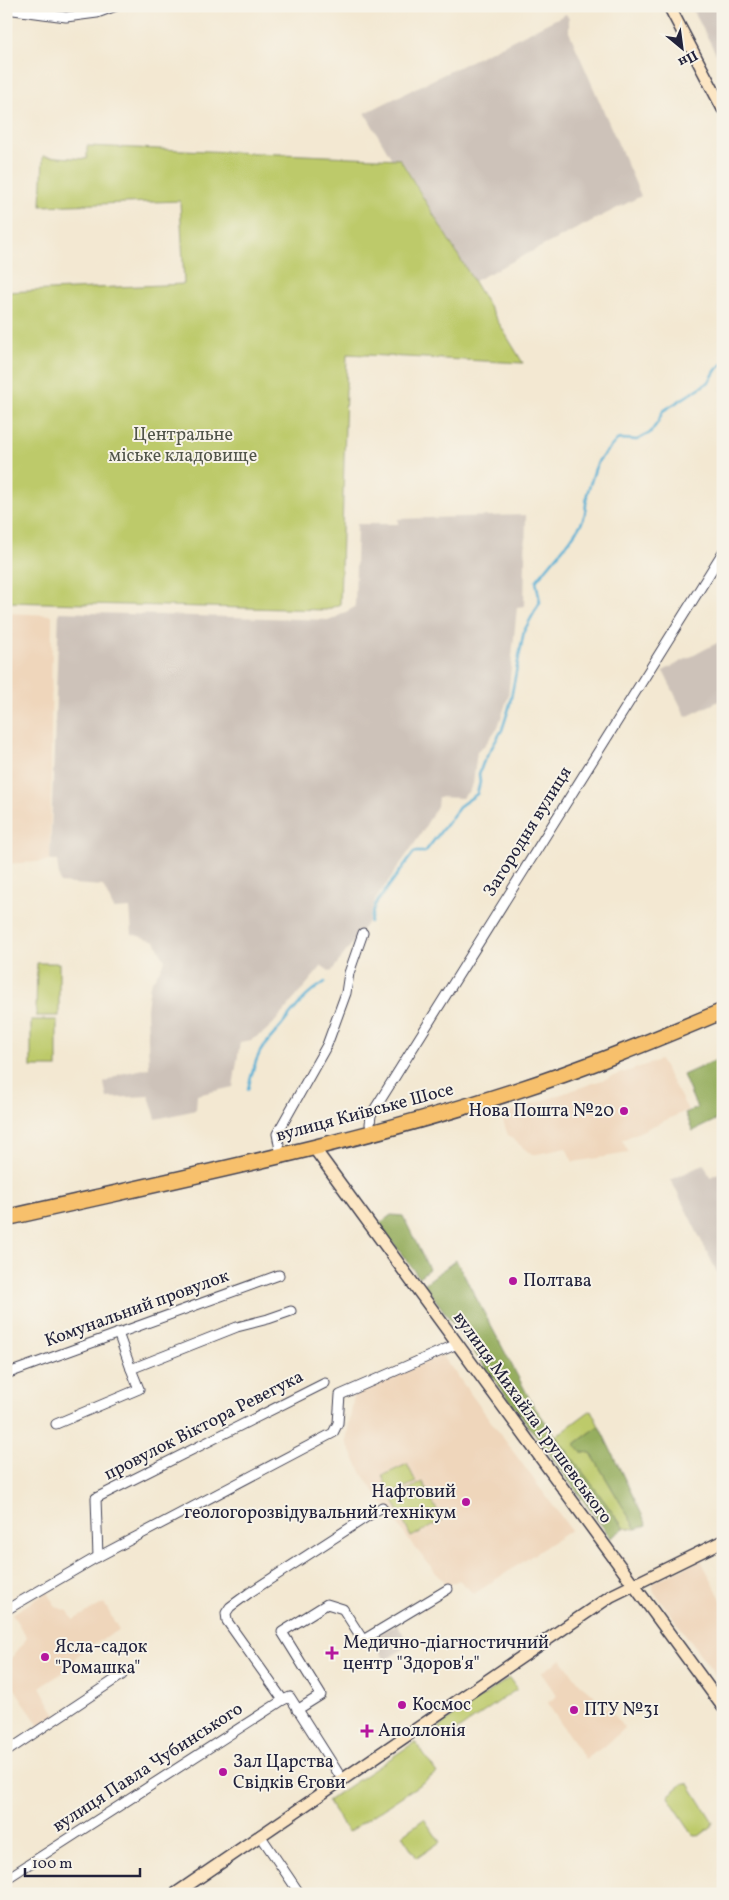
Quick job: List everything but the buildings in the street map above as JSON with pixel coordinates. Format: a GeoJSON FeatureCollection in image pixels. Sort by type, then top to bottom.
{"type":"FeatureCollection","features":[{"type":"Feature","properties":{"kind":"highway","name":"вулиця Київське Шосе"},"geometry":{"type":"LineString","coordinates":[[6,1218],[314,1148],[372,1132],[546,1080],[603,1060],[723,1011]]}},
{"type":"Feature","properties":{"kind":"main road"},"geometry":{"type":"LineString","coordinates":[[669,6],[723,109]]}},
{"type":"Feature","properties":{"kind":"main road","name":"вулиця Михайла Грушевського"},"geometry":{"type":"LineString","coordinates":[[314,1148],[632,1586],[723,1707]]}},
{"type":"Feature","properties":{"kind":"main road"},"geometry":{"type":"LineString","coordinates":[[174,1894],[611,1596],[723,1541]]}},
{"type":"Feature","properties":{"kind":"street"},"geometry":{"type":"LineString","coordinates":[[6,9],[66,17],[97,13],[116,6]]}},
{"type":"Feature","properties":{"kind":"street","name":"Загородня вулиця"},"geometry":{"type":"LineString","coordinates":[[372,1132],[370,1124],[371,1115],[723,552]]}},
{"type":"Feature","properties":{"kind":"street"},"geometry":{"type":"LineString","coordinates":[[281,1155],[277,1134],[326,1045],[346,992],[349,973],[363,933]]}},
{"type":"Feature","properties":{"kind":"street","name":"Комунальний провулок"},"geometry":{"type":"LineString","coordinates":[[6,1374],[279,1275]]}},
{"type":"Feature","properties":{"kind":"street"},"geometry":{"type":"LineString","coordinates":[[131,1369],[237,1327],[291,1311]]}},
{"type":"Feature","properties":{"kind":"street"},"geometry":{"type":"LineString","coordinates":[[56,1424],[139,1390],[118,1334]]}},
{"type":"Feature","properties":{"kind":"street"},"geometry":{"type":"LineString","coordinates":[[6,1610],[98,1557],[333,1433],[338,1423],[340,1395],[457,1344]]}},
{"type":"Feature","properties":{"kind":"street","name":"провулок Віктора Ревегука"},"geometry":{"type":"LineString","coordinates":[[98,1557],[96,1498],[325,1384]]}},
{"type":"Feature","properties":{"kind":"street"},"geometry":{"type":"LineString","coordinates":[[342,1779],[290,1697],[283,1700],[226,1622],[226,1613],[230,1607],[250,1593],[382,1507]]}},
{"type":"Feature","properties":{"kind":"street"},"geometry":{"type":"LineString","coordinates":[[297,1710],[321,1695],[282,1632],[327,1604],[343,1609],[363,1640],[448,1589]]}},
{"type":"Feature","properties":{"kind":"street"},"geometry":{"type":"LineString","coordinates":[[6,1752],[122,1675]]}},
{"type":"Feature","properties":{"kind":"street","name":"вулиця Павла Чубинського"},"geometry":{"type":"LineString","coordinates":[[6,1879],[283,1700]]}},
{"type":"Feature","properties":{"kind":"street"},"geometry":{"type":"LineString","coordinates":[[260,1835],[300,1894]]}},
{"type":"Feature","properties":{"kind":"shaded area"},"geometry":{"type":"Polygon","coordinates":[[[691,6],[723,6],[723,67],[691,6]]]}},
{"type":"Feature","properties":{"kind":"shaded area"},"geometry":{"type":"Polygon","coordinates":[[[566,14],[569,19],[569,32],[641,196],[474,281],[401,159],[392,159],[365,113],[566,14]]]}},
{"type":"Feature","properties":{"kind":"shaded area"},"geometry":{"type":"Polygon","coordinates":[[[526,515],[524,606],[517,607],[508,697],[498,727],[485,745],[477,751],[473,784],[469,791],[462,798],[438,797],[437,806],[419,837],[375,900],[368,922],[331,972],[322,966],[273,1024],[251,1040],[240,1042],[233,1087],[197,1095],[196,1110],[156,1119],[149,1096],[107,1098],[104,1083],[120,1074],[149,1068],[147,1009],[150,985],[165,961],[155,941],[132,934],[130,908],[114,909],[103,886],[60,883],[57,861],[50,861],[59,612],[331,620],[355,607],[357,524],[398,524],[398,519],[526,515]]]}},
{"type":"Feature","properties":{"kind":"shaded area"},"geometry":{"type":"Polygon","coordinates":[[[6,613],[52,615],[50,861],[6,864],[6,613]]]}},
{"type":"Feature","properties":{"kind":"shaded area"},"geometry":{"type":"Polygon","coordinates":[[[723,640],[723,699],[686,717],[663,671],[723,640]]]}},
{"type":"Feature","properties":{"kind":"shaded area"},"geometry":{"type":"Polygon","coordinates":[[[660,1060],[688,1110],[622,1140],[629,1153],[573,1162],[566,1148],[532,1155],[508,1135],[501,1115],[660,1060]]]}},
{"type":"Feature","properties":{"kind":"shaded area"},"geometry":{"type":"Polygon","coordinates":[[[704,1164],[710,1177],[723,1171],[723,1284],[671,1180],[704,1164]]]}},
{"type":"Feature","properties":{"kind":"shaded area","name":"Нафтовий геологорозвідувальний технікум"},"geometry":{"type":"Polygon","coordinates":[[[442,1355],[571,1530],[474,1594],[459,1580],[447,1586],[408,1539],[362,1474],[346,1441],[354,1395],[442,1355]]]}},
{"type":"Feature","properties":{"kind":"shaded area"},"geometry":{"type":"Polygon","coordinates":[[[701,1560],[723,1603],[723,1685],[654,1592],[652,1585],[656,1581],[701,1560]]]}},
{"type":"Feature","properties":{"kind":"shaded area","name":"Ясла-садок \"Ромашка\""},"geometry":{"type":"Polygon","coordinates":[[[48,1592],[56,1607],[68,1611],[73,1620],[104,1603],[119,1630],[81,1652],[69,1669],[40,1687],[56,1715],[39,1726],[15,1689],[8,1663],[27,1638],[12,1614],[48,1592]]]}},
{"type":"Feature","properties":{"kind":"shaded area"},"geometry":{"type":"Polygon","coordinates":[[[397,1624],[410,1645],[385,1660],[372,1639],[397,1624]]]}},
{"type":"Feature","properties":{"kind":"shaded area","name":"ПТУ №31"},"geometry":{"type":"Polygon","coordinates":[[[561,1659],[580,1684],[595,1696],[589,1702],[599,1714],[608,1707],[625,1728],[606,1745],[585,1759],[547,1703],[557,1696],[541,1673],[561,1659]]]}},
{"type":"Feature","properties":{"kind":"green space","name":"Центральне міське кладовище"},"geometry":{"type":"Polygon","coordinates":[[[87,146],[400,159],[523,363],[347,354],[340,604],[326,610],[6,602],[6,292],[184,284],[180,201],[41,206],[43,156],[87,159],[87,146]]]}},
{"type":"Feature","properties":{"kind":"green space"},"geometry":{"type":"Polygon","coordinates":[[[37,963],[59,963],[59,1016],[36,1016],[37,963]]]}},
{"type":"Feature","properties":{"kind":"green space"},"geometry":{"type":"Polygon","coordinates":[[[31,1020],[57,1020],[57,1067],[31,1067],[31,1020]]]}},
{"type":"Feature","properties":{"kind":"green space"},"geometry":{"type":"Polygon","coordinates":[[[723,1057],[723,1111],[717,1113],[720,1118],[693,1131],[685,1113],[697,1108],[683,1075],[723,1057]]]}},
{"type":"Feature","properties":{"kind":"green space"},"geometry":{"type":"Polygon","coordinates":[[[391,1215],[403,1216],[429,1269],[419,1277],[379,1224],[391,1215]]]}},
{"type":"Feature","properties":{"kind":"green space"},"geometry":{"type":"Polygon","coordinates":[[[456,1260],[533,1405],[624,1528],[611,1538],[424,1284],[456,1260]]]}},
{"type":"Feature","properties":{"kind":"green space"},"geometry":{"type":"Polygon","coordinates":[[[591,1410],[599,1426],[576,1443],[591,1453],[636,1529],[624,1528],[556,1436],[591,1410]]]}},
{"type":"Feature","properties":{"kind":"green space"},"geometry":{"type":"Polygon","coordinates":[[[599,1426],[647,1525],[636,1529],[591,1453],[581,1452],[575,1444],[599,1426]]]}},
{"type":"Feature","properties":{"kind":"green space"},"geometry":{"type":"Polygon","coordinates":[[[407,1464],[416,1482],[391,1494],[382,1476],[407,1464]]]}},
{"type":"Feature","properties":{"kind":"green space"},"geometry":{"type":"Polygon","coordinates":[[[423,1482],[442,1521],[411,1537],[392,1498],[423,1482]]]}},
{"type":"Feature","properties":{"kind":"green space"},"geometry":{"type":"Polygon","coordinates":[[[509,1678],[517,1689],[445,1739],[437,1728],[509,1678]]]}},
{"type":"Feature","properties":{"kind":"green space"},"geometry":{"type":"Polygon","coordinates":[[[415,1742],[437,1773],[348,1832],[327,1801],[415,1742]]]}},
{"type":"Feature","properties":{"kind":"green space"},"geometry":{"type":"Polygon","coordinates":[[[684,1783],[689,1784],[713,1822],[711,1827],[699,1836],[693,1834],[668,1797],[684,1783]]]}},
{"type":"Feature","properties":{"kind":"green space"},"geometry":{"type":"Polygon","coordinates":[[[424,1819],[440,1842],[417,1858],[402,1835],[424,1819]]]}},
{"type":"Feature","properties":{"kind":"waterway"},"geometry":{"type":"LineString","coordinates":[[370,922],[375,905],[414,852],[425,852],[461,805],[477,794],[480,782],[479,774],[483,763],[502,730],[509,708],[524,631],[540,602],[536,581],[581,524],[585,514],[587,494],[599,460],[617,440],[637,440],[650,433],[663,411],[709,382],[716,370],[723,364]]}},
{"type":"Feature","properties":{"kind":"waterway"},"geometry":{"type":"LineString","coordinates":[[248,1089],[254,1066],[262,1048],[301,1002],[325,982]]}},
{"type":"Feature","properties":{"kind":"place","name":"Нова Пошта №20"},"geometry":{"type":"Point","coordinates":[624,1111]}},
{"type":"Feature","properties":{"kind":"place","name":"Полтава"},"geometry":{"type":"Point","coordinates":[513,1281]}},
{"type":"Feature","properties":{"kind":"place","name":"Нафтовий геологорозвідувальний технікум"},"geometry":{"type":"Point","coordinates":[466,1502]}},
{"type":"Feature","properties":{"kind":"place","name":"Медично-діагностичний центр \"Здоров'я\""},"geometry":{"type":"Point","coordinates":[332,1653]}},
{"type":"Feature","properties":{"kind":"place","name":"Ясла-садок \"Ромашка\""},"geometry":{"type":"Point","coordinates":[45,1657]}},
{"type":"Feature","properties":{"kind":"place","name":"Космос"},"geometry":{"type":"Point","coordinates":[402,1705]}},
{"type":"Feature","properties":{"kind":"place","name":"ПТУ №31"},"geometry":{"type":"Point","coordinates":[574,1710]}},
{"type":"Feature","properties":{"kind":"place","name":"Аполлонія"},"geometry":{"type":"Point","coordinates":[367,1731]}},
{"type":"Feature","properties":{"kind":"place","name":"Зал Царства Cвідків Єгови"},"geometry":{"type":"Point","coordinates":[223,1772]}}]}
